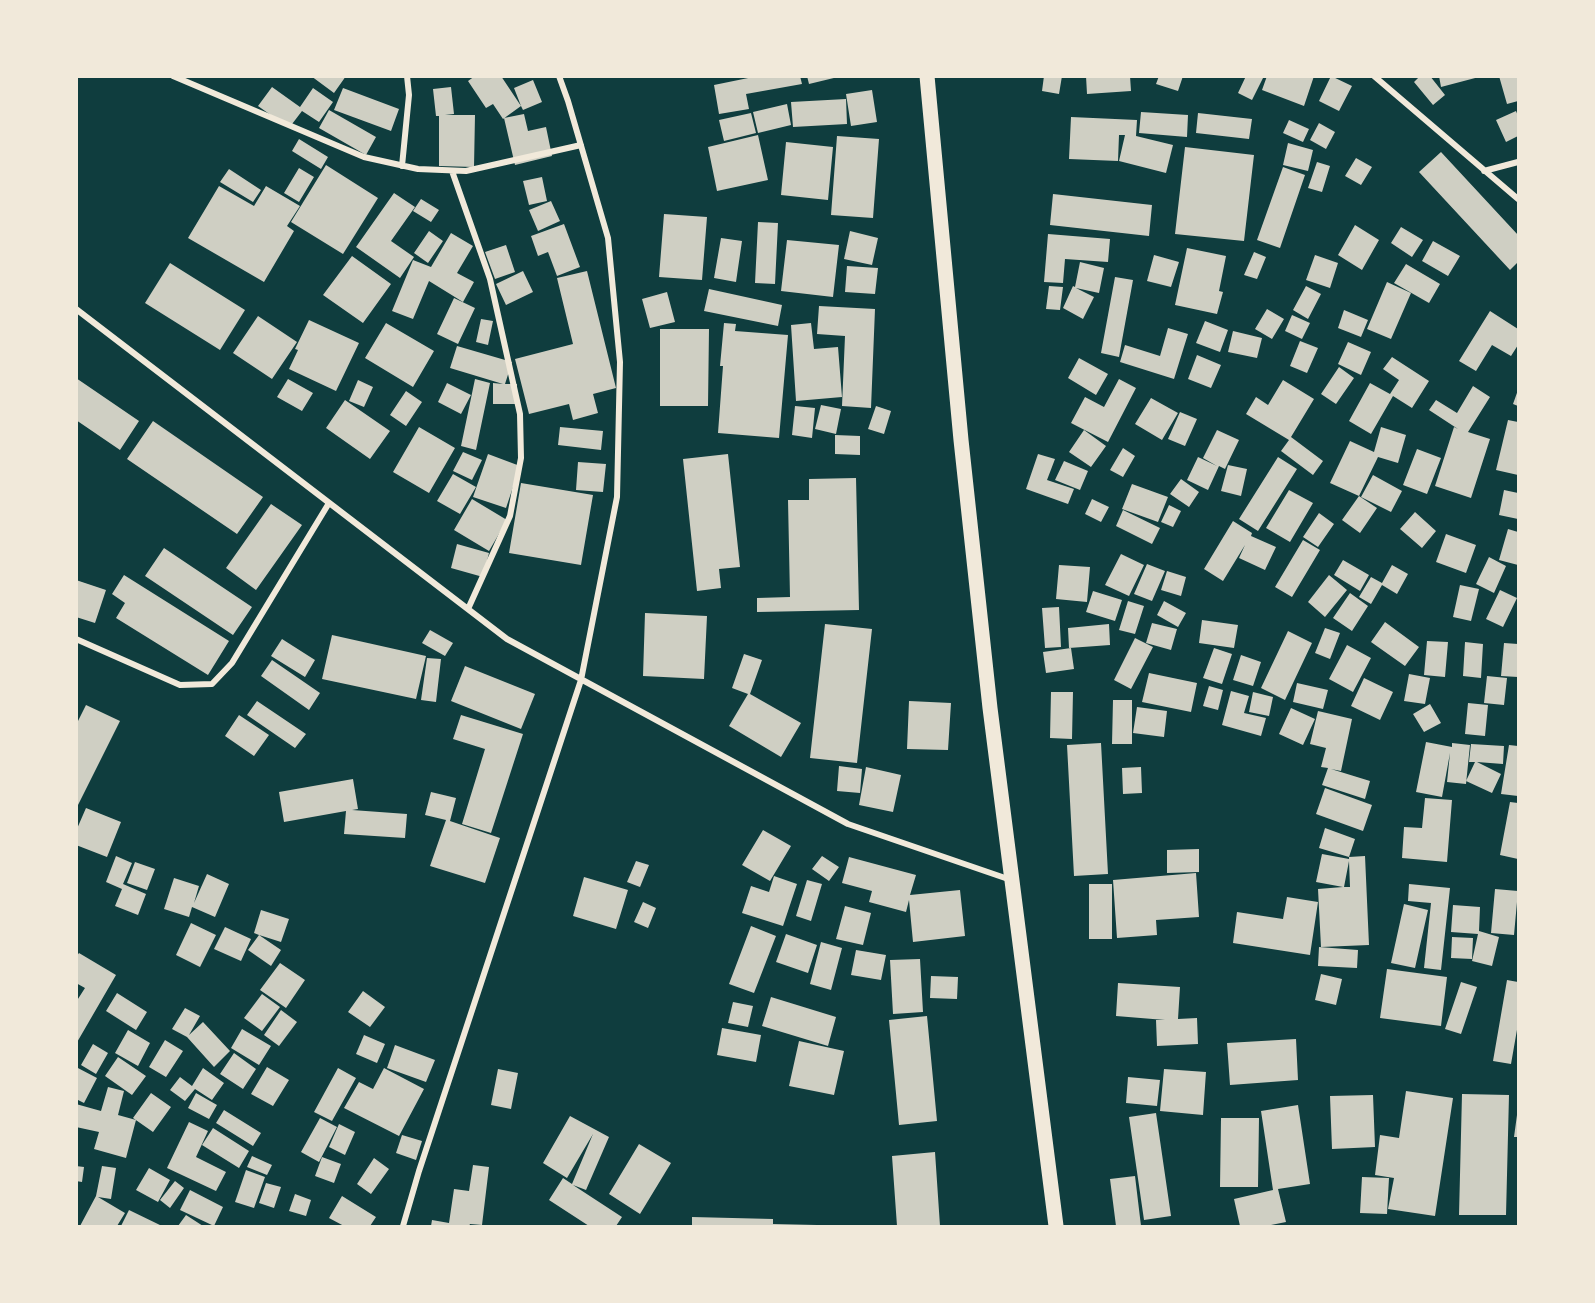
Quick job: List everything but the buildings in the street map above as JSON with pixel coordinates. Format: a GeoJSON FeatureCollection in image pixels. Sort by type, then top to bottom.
{"type":"FeatureCollection","features":[{"type":"Feature","properties":{"kind":"main road"},"geometry":{"type":"LineString","coordinates":[[927,76],[962,451],[1011,880],[1056,1227]]}},
{"type":"Feature","properties":{"kind":"street"},"geometry":{"type":"LineString","coordinates":[[173,76],[364,158],[418,170],[466,171],[581,146]]}},
{"type":"Feature","properties":{"kind":"street"},"geometry":{"type":"LineString","coordinates":[[402,166],[409,95],[407,76]]}},
{"type":"Feature","properties":{"kind":"street"},"geometry":{"type":"LineString","coordinates":[[403,1227],[418,1171],[581,680],[617,497],[620,362],[608,238],[559,76]]}},
{"type":"Feature","properties":{"kind":"street"},"geometry":{"type":"LineString","coordinates":[[1374,76],[1518,199]]}},
{"type":"Feature","properties":{"kind":"street"},"geometry":{"type":"LineString","coordinates":[[1484,171],[1518,162]]}},
{"type":"Feature","properties":{"kind":"street"},"geometry":{"type":"LineString","coordinates":[[452,171],[490,279],[520,414],[521,458],[510,516],[468,609]]}},
{"type":"Feature","properties":{"kind":"street"},"geometry":{"type":"LineString","coordinates":[[76,309],[507,639],[848,824],[1011,880]]}},
{"type":"Feature","properties":{"kind":"street"},"geometry":{"type":"LineString","coordinates":[[76,639],[180,685],[212,684],[232,663],[329,503]]}}]}
